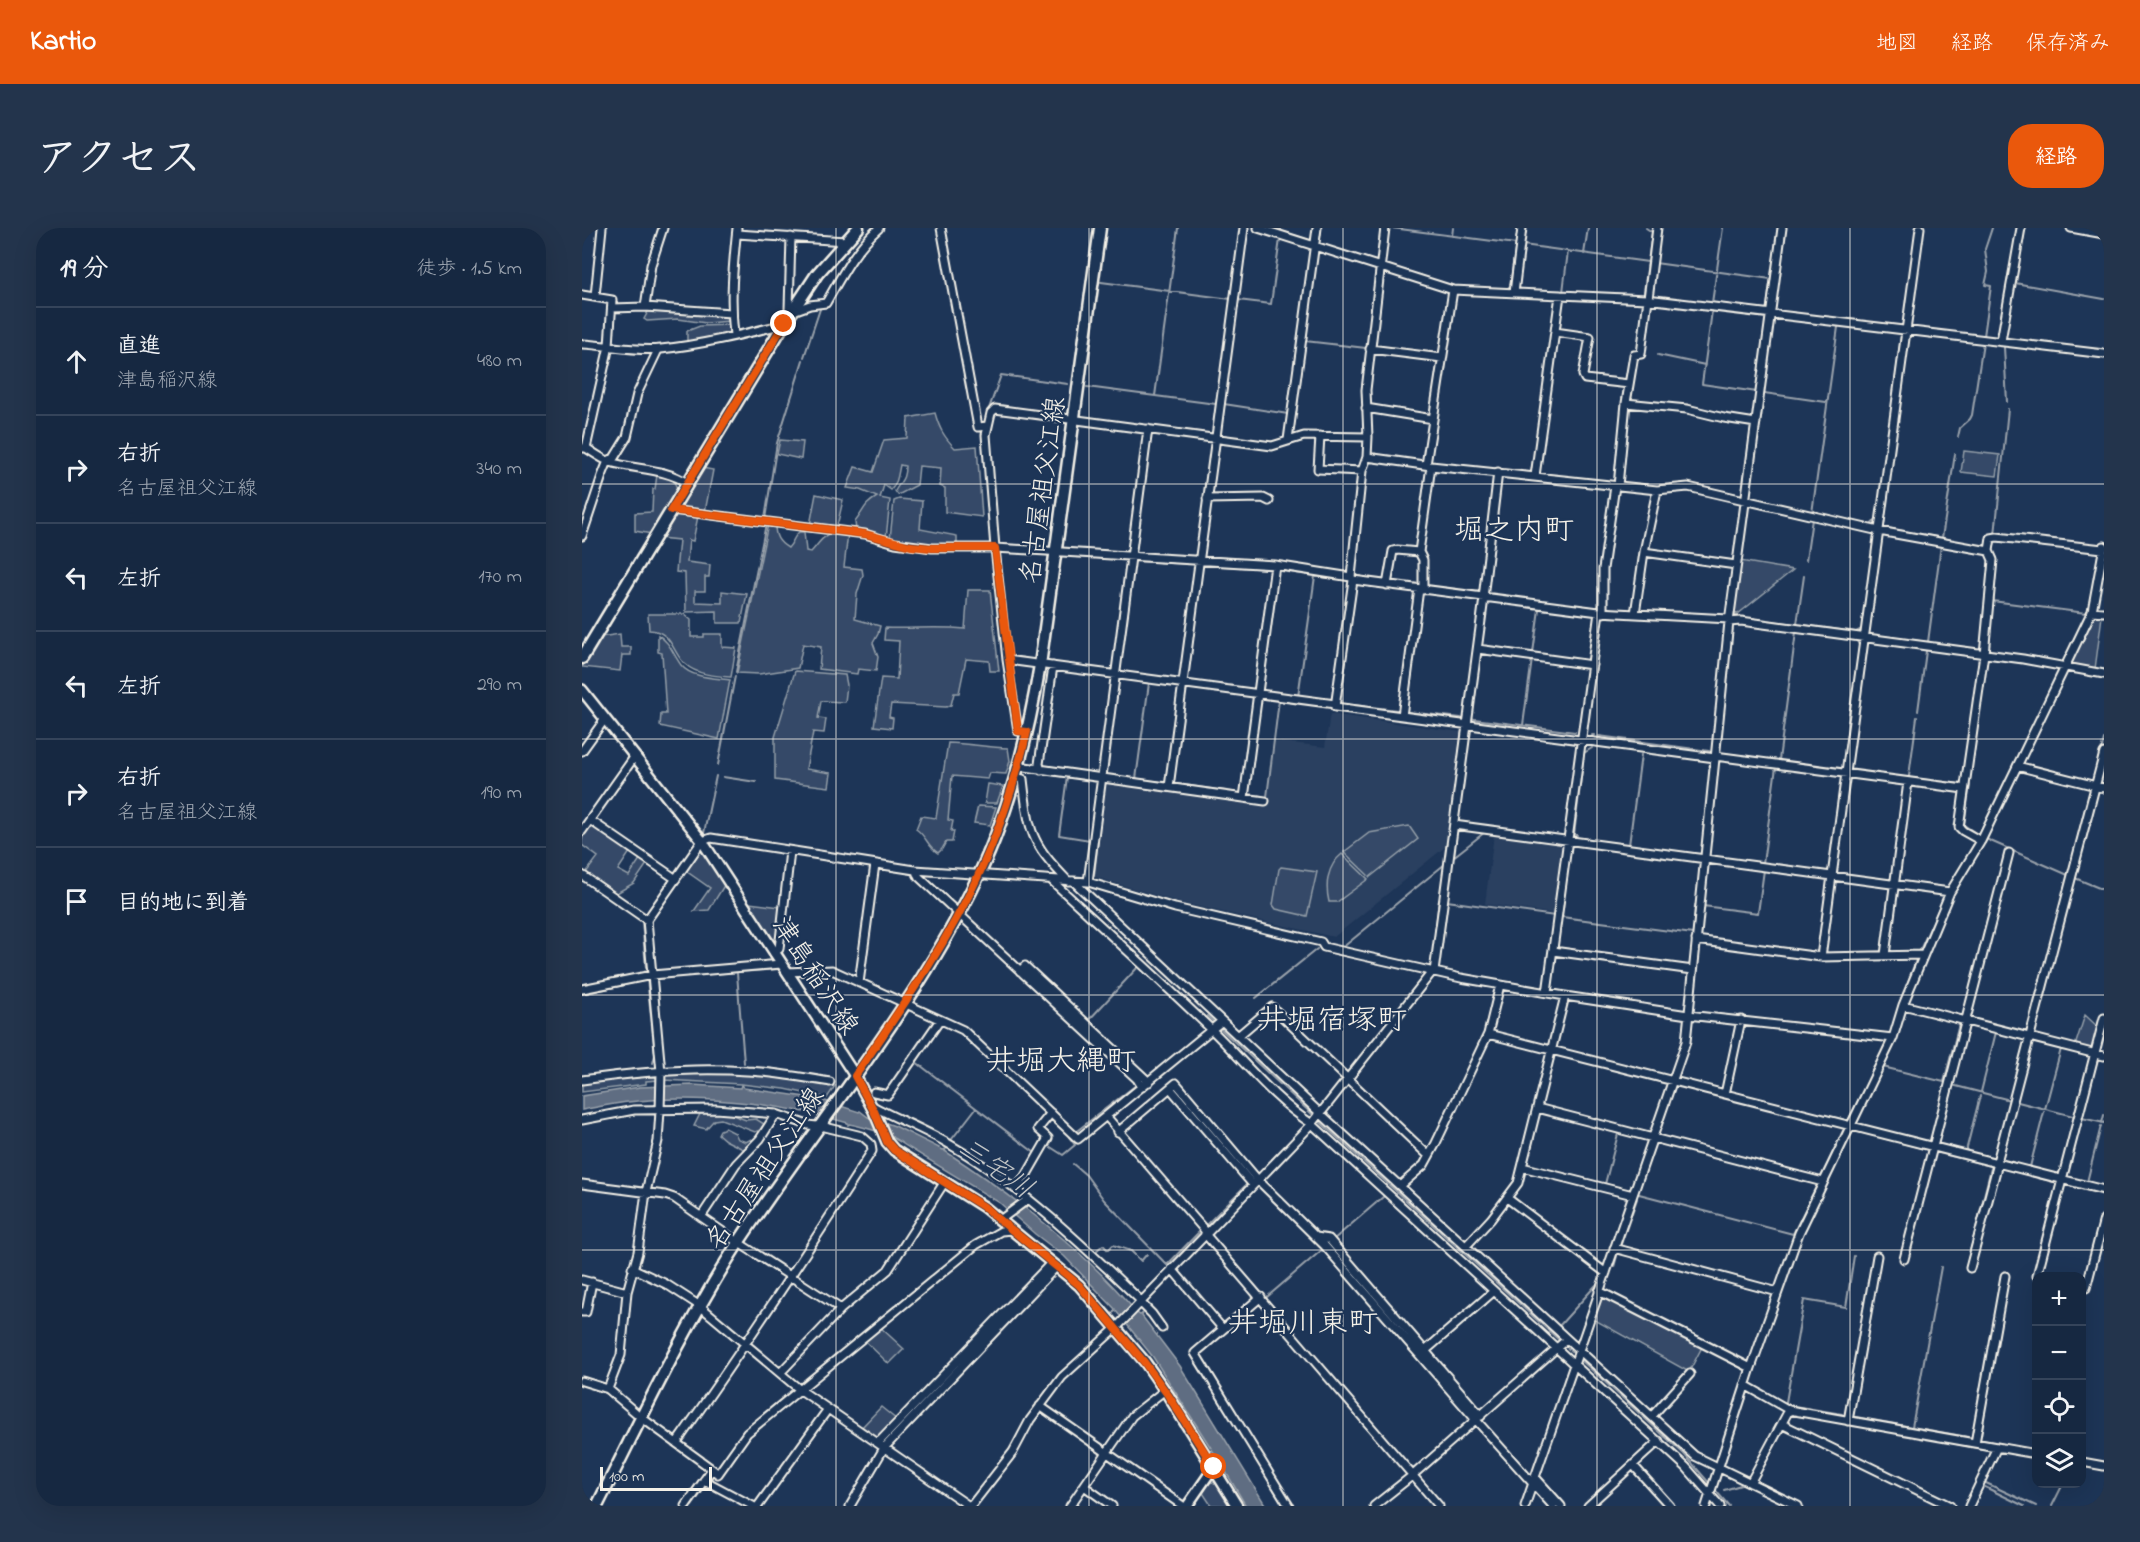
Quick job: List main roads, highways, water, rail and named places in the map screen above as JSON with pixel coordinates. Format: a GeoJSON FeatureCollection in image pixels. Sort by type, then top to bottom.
{"type":"FeatureCollection","features":[{"type":"Feature","properties":{"kind":"main road"},"geometry":{"type":"LineString","coordinates":[[582,658],[784,324],[817,274],[858,228]]}},
{"type":"Feature","properties":{"kind":"main road","name":"名古屋祖父江線"},"geometry":{"type":"LineString","coordinates":[[597,1506],[700,1306],[739,1243],[931,963],[959,914],[1000,825],[1027,732],[1040,665],[1100,228]]}},
{"type":"Feature","properties":{"kind":"main road","name":"津島稲沢線"},"geometry":{"type":"LineString","coordinates":[[582,690],[702,841],[855,1076],[887,1142],[894,1150],[1002,1220],[1079,1285],[1165,1390],[1237,1506]]}},
{"type":"Feature","properties":{"kind":"waterway"},"geometry":{"type":"LineString","coordinates":[[1155,396],[1178,228]]}},
{"type":"Feature","properties":{"kind":"waterway"},"geometry":{"type":"LineString","coordinates":[[1281,228],[1281,231],[1309,240]]}},
{"type":"Feature","properties":{"kind":"waterway"},"geometry":{"type":"LineString","coordinates":[[1320,240],[1321,228]]}},
{"type":"Feature","properties":{"kind":"waterway"},"geometry":{"type":"LineString","coordinates":[[1385,261],[1389,228]]}},
{"type":"Feature","properties":{"kind":"waterway"},"geometry":{"type":"LineString","coordinates":[[1392,228],[1516,244]]}},
{"type":"Feature","properties":{"kind":"waterway"},"geometry":{"type":"LineString","coordinates":[[1452,236],[1453,228]]}},
{"type":"Feature","properties":{"kind":"waterway"},"geometry":{"type":"LineString","coordinates":[[1493,288],[1507,289],[1510,286],[1518,228]]}},
{"type":"Feature","properties":{"kind":"waterway"},"geometry":{"type":"LineString","coordinates":[[1584,254],[1588,228]]}},
{"type":"Feature","properties":{"kind":"waterway"},"geometry":{"type":"LineString","coordinates":[[1644,292],[1652,232],[1646,228]]}},
{"type":"Feature","properties":{"kind":"waterway"},"geometry":{"type":"LineString","coordinates":[[1712,303],[1723,228]]}},
{"type":"Feature","properties":{"kind":"waterway"},"geometry":{"type":"LineString","coordinates":[[1767,307],[1778,228]]}},
{"type":"Feature","properties":{"kind":"waterway"},"geometry":{"type":"LineString","coordinates":[[1984,336],[1991,286],[1985,285],[1988,272],[1985,249],[1992,228]]}},
{"type":"Feature","properties":{"kind":"waterway"},"geometry":{"type":"LineString","coordinates":[[2005,339],[2025,228]]}},
{"type":"Feature","properties":{"kind":"waterway"},"geometry":{"type":"LineString","coordinates":[[824,300],[847,258],[869,233]]}},
{"type":"Feature","properties":{"kind":"waterway"},"geometry":{"type":"LineString","coordinates":[[1238,300],[1271,304],[1280,239]]}},
{"type":"Feature","properties":{"kind":"waterway"},"geometry":{"type":"LineString","coordinates":[[1523,245],[1648,262]]}},
{"type":"Feature","properties":{"kind":"waterway"},"geometry":{"type":"LineString","coordinates":[[1563,292],[1568,251]]}},
{"type":"Feature","properties":{"kind":"waterway"},"geometry":{"type":"LineString","coordinates":[[1655,263],[1771,279]]}},
{"type":"Feature","properties":{"kind":"waterway"},"geometry":{"type":"LineString","coordinates":[[1101,282],[1231,299]]}},
{"type":"Feature","properties":{"kind":"waterway"},"geometry":{"type":"LineString","coordinates":[[2015,283],[2104,299]]}},
{"type":"Feature","properties":{"kind":"waterway"},"geometry":{"type":"LineString","coordinates":[[804,357],[821,306]]}},
{"type":"Feature","properties":{"kind":"waterway"},"geometry":{"type":"LineString","coordinates":[[1712,311],[1702,384],[1757,392]]}},
{"type":"Feature","properties":{"kind":"waterway"},"geometry":{"type":"LineString","coordinates":[[1812,513],[1838,327]]}},
{"type":"Feature","properties":{"kind":"waterway"},"geometry":{"type":"LineString","coordinates":[[1888,437],[1901,336]]}},
{"type":"Feature","properties":{"kind":"waterway"},"geometry":{"type":"LineString","coordinates":[[1296,414],[1305,341],[1366,348]]}},
{"type":"Feature","properties":{"kind":"waterway"},"geometry":{"type":"LineString","coordinates":[[1958,437],[1960,428],[1972,415],[1983,343]]}},
{"type":"Feature","properties":{"kind":"waterway"},"geometry":{"type":"LineString","coordinates":[[2004,347],[2007,402]]}},
{"type":"Feature","properties":{"kind":"waterway"},"geometry":{"type":"LineString","coordinates":[[1658,355],[1705,365]]}},
{"type":"Feature","properties":{"kind":"waterway"},"geometry":{"type":"LineString","coordinates":[[765,519],[777,443],[803,360]]}},
{"type":"Feature","properties":{"kind":"waterway"},"geometry":{"type":"LineString","coordinates":[[986,417],[1001,375],[1068,384]]}},
{"type":"Feature","properties":{"kind":"waterway"},"geometry":{"type":"LineString","coordinates":[[1087,387],[1216,404]]}},
{"type":"Feature","properties":{"kind":"waterway"},"geometry":{"type":"LineString","coordinates":[[1764,393],[1826,402]]}},
{"type":"Feature","properties":{"kind":"waterway"},"geometry":{"type":"LineString","coordinates":[[1224,404],[1288,414]]}},
{"type":"Feature","properties":{"kind":"waterway"},"geometry":{"type":"LineString","coordinates":[[1995,535],[2008,409]]}},
{"type":"Feature","properties":{"kind":"waterway"},"geometry":{"type":"LineString","coordinates":[[1887,528],[1942,538],[1955,454]]}},
{"type":"Feature","properties":{"kind":"waterway"},"geometry":{"type":"LineString","coordinates":[[1871,525],[1878,517]]}},
{"type":"Feature","properties":{"kind":"waterway"},"geometry":{"type":"LineString","coordinates":[[1806,560],[1812,519]]}},
{"type":"Feature","properties":{"kind":"waterway"},"geometry":{"type":"LineString","coordinates":[[736,672],[766,524]]}},
{"type":"Feature","properties":{"kind":"waterway"},"geometry":{"type":"LineString","coordinates":[[1865,611],[1875,536],[1872,532]]}},
{"type":"Feature","properties":{"kind":"waterway"},"geometry":{"type":"LineString","coordinates":[[1873,635],[1928,642],[1941,545]]}},
{"type":"Feature","properties":{"kind":"waterway"},"geometry":{"type":"LineString","coordinates":[[1992,549],[1997,558],[1994,587]]}},
{"type":"Feature","properties":{"kind":"waterway"},"geometry":{"type":"LineString","coordinates":[[1006,552],[1045,555]]}},
{"type":"Feature","properties":{"kind":"waterway"},"geometry":{"type":"LineString","coordinates":[[1064,556],[1126,560]]}},
{"type":"Feature","properties":{"kind":"waterway"},"geometry":{"type":"LineString","coordinates":[[1136,561],[1192,564]]}},
{"type":"Feature","properties":{"kind":"waterway"},"geometry":{"type":"LineString","coordinates":[[1206,565],[1270,569]]}},
{"type":"Feature","properties":{"kind":"waterway"},"geometry":{"type":"LineString","coordinates":[[1281,571],[1336,579]]}},
{"type":"Feature","properties":{"kind":"waterway"},"geometry":{"type":"LineString","coordinates":[[1355,575],[1375,580]]}},
{"type":"Feature","properties":{"kind":"waterway"},"geometry":{"type":"LineString","coordinates":[[1298,697],[1315,576]]}},
{"type":"Feature","properties":{"kind":"waterway"},"geometry":{"type":"LineString","coordinates":[[1797,624],[1804,576]]}},
{"type":"Feature","properties":{"kind":"waterway"},"geometry":{"type":"LineString","coordinates":[[1528,599],[1537,600]]}},
{"type":"Feature","properties":{"kind":"waterway"},"geometry":{"type":"LineString","coordinates":[[1993,599],[1992,601],[2086,613]]}},
{"type":"Feature","properties":{"kind":"waterway"},"geometry":{"type":"LineString","coordinates":[[1542,601],[1599,608]]}},
{"type":"Feature","properties":{"kind":"waterway"},"geometry":{"type":"LineString","coordinates":[[1533,653],[1539,609]]}},
{"type":"Feature","properties":{"kind":"waterway"},"geometry":{"type":"LineString","coordinates":[[1606,609],[1632,610]]}},
{"type":"Feature","properties":{"kind":"waterway"},"geometry":{"type":"LineString","coordinates":[[1638,610],[1725,615]]}},
{"type":"Feature","properties":{"kind":"waterway"},"geometry":{"type":"LineString","coordinates":[[1734,615],[1740,616]]}},
{"type":"Feature","properties":{"kind":"waterway"},"geometry":{"type":"LineString","coordinates":[[1750,618],[1856,632],[1863,626]]}},
{"type":"Feature","properties":{"kind":"waterway"},"geometry":{"type":"LineString","coordinates":[[1779,760],[1796,632]]}},
{"type":"Feature","properties":{"kind":"waterway"},"geometry":{"type":"LineString","coordinates":[[1857,641],[1860,647]]}},
{"type":"Feature","properties":{"kind":"waterway"},"geometry":{"type":"LineString","coordinates":[[1918,711],[1926,651]]}},
{"type":"Feature","properties":{"kind":"waterway"},"geometry":{"type":"LineString","coordinates":[[1523,725],[1532,659]]}},
{"type":"Feature","properties":{"kind":"waterway"},"geometry":{"type":"LineString","coordinates":[[718,765],[735,676]]}},
{"type":"Feature","properties":{"kind":"waterway"},"geometry":{"type":"LineString","coordinates":[[1136,779],[1149,683]]}},
{"type":"Feature","properties":{"kind":"waterway"},"geometry":{"type":"LineString","coordinates":[[1267,797],[1279,700]]}},
{"type":"Feature","properties":{"kind":"waterway"},"geometry":{"type":"LineString","coordinates":[[1345,704],[1397,710]]}},
{"type":"Feature","properties":{"kind":"waterway"},"geometry":{"type":"LineString","coordinates":[[1408,712],[1461,718]]}},
{"type":"Feature","properties":{"kind":"waterway"},"geometry":{"type":"LineString","coordinates":[[1909,776],[1917,717]]}},
{"type":"Feature","properties":{"kind":"waterway"},"geometry":{"type":"LineString","coordinates":[[1474,719],[1575,732]]}},
{"type":"Feature","properties":{"kind":"waterway"},"geometry":{"type":"LineString","coordinates":[[1450,822],[1462,731]]}},
{"type":"Feature","properties":{"kind":"waterway"},"geometry":{"type":"LineString","coordinates":[[1599,736],[1709,751]]}},
{"type":"Feature","properties":{"kind":"waterway"},"geometry":{"type":"LineString","coordinates":[[2094,778],[2104,739]]}},
{"type":"Feature","properties":{"kind":"waterway"},"geometry":{"type":"LineString","coordinates":[[1577,835],[1574,835],[1584,753],[1592,748]]}},
{"type":"Feature","properties":{"kind":"waterway"},"geometry":{"type":"LineString","coordinates":[[1723,753],[1840,769],[1844,766]]}},
{"type":"Feature","properties":{"kind":"waterway"},"geometry":{"type":"LineString","coordinates":[[1629,845],[1641,755]]}},
{"type":"Feature","properties":{"kind":"waterway"},"geometry":{"type":"LineString","coordinates":[[1711,856],[1763,863],[1776,767]]}},
{"type":"Feature","properties":{"kind":"waterway"},"geometry":{"type":"LineString","coordinates":[[1855,771],[1876,773]]}},
{"type":"Feature","properties":{"kind":"waterway"},"geometry":{"type":"LineString","coordinates":[[1879,774],[1961,784]]}},
{"type":"Feature","properties":{"kind":"waterway"},"geometry":{"type":"LineString","coordinates":[[1108,775],[1162,782]]}},
{"type":"Feature","properties":{"kind":"waterway"},"geometry":{"type":"LineString","coordinates":[[704,833],[716,776]]}},
{"type":"Feature","properties":{"kind":"waterway"},"geometry":{"type":"LineString","coordinates":[[723,777],[756,782]]}},
{"type":"Feature","properties":{"kind":"waterway"},"geometry":{"type":"LineString","coordinates":[[1067,777],[1059,835],[1090,840]]}},
{"type":"Feature","properties":{"kind":"waterway"},"geometry":{"type":"LineString","coordinates":[[1177,784],[1239,793]]}},
{"type":"Feature","properties":{"kind":"waterway"},"geometry":{"type":"LineString","coordinates":[[1968,785],[1970,785],[1964,825],[1980,836]]}},
{"type":"Feature","properties":{"kind":"waterway"},"geometry":{"type":"LineString","coordinates":[[1986,839],[2068,875],[2090,791]]}},
{"type":"Feature","properties":{"kind":"waterway"},"geometry":{"type":"LineString","coordinates":[[1250,794],[1261,796]]}},
{"type":"Feature","properties":{"kind":"waterway"},"geometry":{"type":"LineString","coordinates":[[663,799],[696,844]]}},
{"type":"Feature","properties":{"kind":"waterway"},"geometry":{"type":"LineString","coordinates":[[1452,858],[1485,832]]}},
{"type":"Feature","properties":{"kind":"waterway"},"geometry":{"type":"LineString","coordinates":[[1094,876],[1098,841]]}},
{"type":"Feature","properties":{"kind":"waterway"},"geometry":{"type":"LineString","coordinates":[[1970,851],[1975,842]]}},
{"type":"Feature","properties":{"kind":"waterway"},"geometry":{"type":"LineString","coordinates":[[1682,852],[1699,855]]}},
{"type":"Feature","properties":{"kind":"waterway"},"geometry":{"type":"LineString","coordinates":[[1948,889],[1969,853]]}},
{"type":"Feature","properties":{"kind":"waterway"},"geometry":{"type":"LineString","coordinates":[[676,872],[687,856]]}},
{"type":"Feature","properties":{"kind":"waterway"},"geometry":{"type":"LineString","coordinates":[[1342,948],[1445,864]]}},
{"type":"Feature","properties":{"kind":"waterway"},"geometry":{"type":"LineString","coordinates":[[1703,906],[1758,913],[1764,870]]}},
{"type":"Feature","properties":{"kind":"waterway"},"geometry":{"type":"LineString","coordinates":[[2075,878],[2104,890]]}},
{"type":"Feature","properties":{"kind":"waterway"},"geometry":{"type":"LineString","coordinates":[[647,914],[669,882]]}},
{"type":"Feature","properties":{"kind":"waterway"},"geometry":{"type":"LineString","coordinates":[[1920,950],[1945,895]]}},
{"type":"Feature","properties":{"kind":"waterway"},"geometry":{"type":"LineString","coordinates":[[1428,968],[1431,968],[1439,900]]}},
{"type":"Feature","properties":{"kind":"waterway"},"geometry":{"type":"LineString","coordinates":[[1447,901],[1555,916]]}},
{"type":"Feature","properties":{"kind":"waterway"},"geometry":{"type":"LineString","coordinates":[[1562,917],[1693,934],[1695,905]]}},
{"type":"Feature","properties":{"kind":"waterway"},"geometry":{"type":"LineString","coordinates":[[642,921],[646,968]]}},
{"type":"Feature","properties":{"kind":"waterway"},"geometry":{"type":"LineString","coordinates":[[1256,998],[1317,949]]}},
{"type":"Feature","properties":{"kind":"waterway"},"geometry":{"type":"LineString","coordinates":[[1906,987],[1917,957]]}},
{"type":"Feature","properties":{"kind":"waterway"},"geometry":{"type":"LineString","coordinates":[[1088,1021],[1138,967]]}},
{"type":"Feature","properties":{"kind":"waterway"},"geometry":{"type":"LineString","coordinates":[[655,978],[780,969]]}},
{"type":"Feature","properties":{"kind":"waterway"},"geometry":{"type":"LineString","coordinates":[[737,973],[744,1063]]}},
{"type":"Feature","properties":{"kind":"waterway"},"geometry":{"type":"LineString","coordinates":[[647,978],[655,1055],[653,1063]]}},
{"type":"Feature","properties":{"kind":"waterway"},"geometry":{"type":"LineString","coordinates":[[582,994],[647,980]]}},
{"type":"Feature","properties":{"kind":"waterway"},"geometry":{"type":"LineString","coordinates":[[1272,1012],[1343,1079]]}},
{"type":"Feature","properties":{"kind":"waterway"},"geometry":{"type":"LineString","coordinates":[[1207,1016],[1314,1116]]}},
{"type":"Feature","properties":{"kind":"waterway"},"geometry":{"type":"LineString","coordinates":[[1883,1067],[1944,1082],[1959,1024]]}},
{"type":"Feature","properties":{"kind":"waterway"},"geometry":{"type":"LineString","coordinates":[[1981,1092],[1996,1032]]}},
{"type":"Feature","properties":{"kind":"waterway"},"geometry":{"type":"LineString","coordinates":[[1883,1049],[1887,1040]]}},
{"type":"Feature","properties":{"kind":"waterway"},"geometry":{"type":"LineString","coordinates":[[2035,1042],[2086,1055]]}},
{"type":"Feature","properties":{"kind":"waterway"},"geometry":{"type":"LineString","coordinates":[[2045,1109],[2061,1049]]}},
{"type":"Feature","properties":{"kind":"waterway"},"geometry":{"type":"LineString","coordinates":[[2100,1059],[2104,1060]]}},
{"type":"Feature","properties":{"kind":"waterway"},"geometry":{"type":"LineString","coordinates":[[1875,1066],[1878,1060]]}},
{"type":"Feature","properties":{"kind":"waterway"},"geometry":{"type":"LineString","coordinates":[[916,1062],[976,1108]]}},
{"type":"Feature","properties":{"kind":"waterway"},"geometry":{"type":"LineString","coordinates":[[1870,1075],[1874,1067]]}},
{"type":"Feature","properties":{"kind":"waterway"},"geometry":{"type":"LineString","coordinates":[[1848,1121],[1867,1083]]}},
{"type":"Feature","properties":{"kind":"waterway"},"geometry":{"type":"LineString","coordinates":[[1349,1084],[1373,1107]]}},
{"type":"Feature","properties":{"kind":"waterway"},"geometry":{"type":"LineString","coordinates":[[1078,1130],[1136,1085]]}},
{"type":"Feature","properties":{"kind":"waterway"},"geometry":{"type":"LineString","coordinates":[[1952,1085],[2010,1100]]}},
{"type":"Feature","properties":{"kind":"waterway"},"geometry":{"type":"LineString","coordinates":[[1175,1088],[1233,1156]]}},
{"type":"Feature","properties":{"kind":"waterway"},"geometry":{"type":"LineString","coordinates":[[1966,1151],[1980,1096]]}},
{"type":"Feature","properties":{"kind":"waterway"},"geometry":{"type":"LineString","coordinates":[[2018,1102],[2073,1116]]}},
{"type":"Feature","properties":{"kind":"waterway","name":"三宅川"},"geometry":{"type":"LineString","coordinates":[[952,1139],[976,1108],[1035,1153]]}},
{"type":"Feature","properties":{"kind":"waterway"},"geometry":{"type":"LineString","coordinates":[[2030,1167],[2044,1112]]}},
{"type":"Feature","properties":{"kind":"waterway"},"geometry":{"type":"LineString","coordinates":[[2102,1123],[2104,1115]]}},
{"type":"Feature","properties":{"kind":"waterway"},"geometry":{"type":"LineString","coordinates":[[2082,1118],[2104,1123]]}},
{"type":"Feature","properties":{"kind":"waterway"},"geometry":{"type":"LineString","coordinates":[[1318,1120],[1684,1454],[1729,1506]]}},
{"type":"Feature","properties":{"kind":"waterway"},"geometry":{"type":"LineString","coordinates":[[2087,1182],[2101,1126]]}},
{"type":"Feature","properties":{"kind":"waterway"},"geometry":{"type":"LineString","coordinates":[[1821,1177],[1844,1129]]}},
{"type":"Feature","properties":{"kind":"waterway"},"geometry":{"type":"LineString","coordinates":[[1855,1131],[1929,1150]]}},
{"type":"Feature","properties":{"kind":"waterway"},"geometry":{"type":"LineString","coordinates":[[1618,1134],[1605,1184],[1628,1190]]}},
{"type":"Feature","properties":{"kind":"waterway"},"geometry":{"type":"LineString","coordinates":[[1049,1146],[1063,1155],[1075,1145],[1069,1137]]}},
{"type":"Feature","properties":{"kind":"waterway"},"geometry":{"type":"LineString","coordinates":[[1935,1152],[1991,1166]]}},
{"type":"Feature","properties":{"kind":"waterway"},"geometry":{"type":"LineString","coordinates":[[1420,1165],[1423,1154]]}},
{"type":"Feature","properties":{"kind":"waterway"},"geometry":{"type":"LineString","coordinates":[[1073,1164],[1086,1175],[1104,1200],[1167,1265],[1198,1233]]}},
{"type":"Feature","properties":{"kind":"waterway"},"geometry":{"type":"LineString","coordinates":[[1966,1268],[1991,1168]]}},
{"type":"Feature","properties":{"kind":"waterway"},"geometry":{"type":"LineString","coordinates":[[2002,1168],[2054,1182]]}},
{"type":"Feature","properties":{"kind":"waterway"},"geometry":{"type":"LineString","coordinates":[[1205,1226],[1248,1183]]}},
{"type":"Feature","properties":{"kind":"waterway"},"geometry":{"type":"LineString","coordinates":[[1639,1194],[1793,1234],[1817,1185]]}},
{"type":"Feature","properties":{"kind":"waterway"},"geometry":{"type":"LineString","coordinates":[[2069,1186],[2104,1195]]}},
{"type":"Feature","properties":{"kind":"waterway"},"geometry":{"type":"LineString","coordinates":[[1333,1240],[1383,1197]]}},
{"type":"Feature","properties":{"kind":"waterway"},"geometry":{"type":"LineString","coordinates":[[1621,1244],[1637,1199]]}},
{"type":"Feature","properties":{"kind":"waterway"},"geometry":{"type":"LineString","coordinates":[[1328,1244],[1399,1326]]}},
{"type":"Feature","properties":{"kind":"waterway"},"geometry":{"type":"LineString","coordinates":[[1096,1251],[1103,1245],[1108,1250],[1113,1245],[1131,1251],[1141,1261],[1147,1254]]}},
{"type":"Feature","properties":{"kind":"waterway"},"geometry":{"type":"LineString","coordinates":[[1267,1297],[1323,1249]]}},
{"type":"Feature","properties":{"kind":"waterway"},"geometry":{"type":"LineString","coordinates":[[1614,1267],[1617,1256]]}},
{"type":"Feature","properties":{"kind":"waterway"},"geometry":{"type":"LineString","coordinates":[[1786,1402],[1804,1300],[1846,1307],[1854,1256]]}},
{"type":"Feature","properties":{"kind":"waterway"},"geometry":{"type":"LineString","coordinates":[[1912,1427],[1941,1267]]}},
{"type":"Feature","properties":{"kind":"waterway"},"geometry":{"type":"LineString","coordinates":[[1175,1278],[1218,1328]]}},
{"type":"Feature","properties":{"kind":"waterway"},"geometry":{"type":"LineString","coordinates":[[1560,1325],[1596,1285]]}},
{"type":"Feature","properties":{"kind":"waterway"},"geometry":{"type":"LineString","coordinates":[[1201,1354],[1259,1304]]}},
{"type":"Feature","properties":{"kind":"waterway"},"geometry":{"type":"LineString","coordinates":[[1404,1331],[1431,1363]]}},
{"type":"Feature","properties":{"kind":"waterway"},"geometry":{"type":"LineString","coordinates":[[885,1441],[982,1340]]}},
{"type":"Feature","properties":{"kind":"waterway"},"geometry":{"type":"LineString","coordinates":[[1195,1360],[1285,1506]]}},
{"type":"Feature","properties":{"kind":"waterway"},"geometry":{"type":"LineString","coordinates":[[1788,1405],[1842,1414]]}},
{"type":"Feature","properties":{"kind":"waterway"},"geometry":{"type":"LineString","coordinates":[[1856,1417],[1968,1437]]}},
{"type":"Feature","properties":{"kind":"waterway"},"geometry":{"type":"LineString","coordinates":[[1982,1440],[2032,1449]]}},
{"type":"Feature","properties":{"kind":"waterway"},"geometry":{"type":"LineString","coordinates":[[1950,1443],[1989,1450],[1990,1453],[1965,1506]]}},
{"type":"Feature","properties":{"kind":"waterway"},"geometry":{"type":"LineString","coordinates":[[2003,1452],[2032,1457]]}},
{"type":"Feature","properties":{"kind":"waterway"},"geometry":{"type":"LineString","coordinates":[[2086,1459],[2097,1461]]}},
{"type":"Feature","properties":{"kind":"waterway"},"geometry":{"type":"LineString","coordinates":[[2086,1467],[2104,1470]]}},
{"type":"Feature","properties":{"kind":"waterway"},"geometry":{"type":"LineString","coordinates":[[1986,1483],[2036,1506]]}},
{"type":"Feature","properties":{"kind":"waterway"},"geometry":{"type":"LineString","coordinates":[[692,1506],[707,1485]]}},
{"type":"Feature","properties":{"kind":"waterway"},"geometry":{"type":"LineString","coordinates":[[1724,1490],[1741,1485]]}},
{"type":"Feature","properties":{"kind":"waterway"},"geometry":{"type":"LineString","coordinates":[[1985,1487],[2024,1506]]}},
{"type":"Feature","properties":{"kind":"waterway"},"geometry":{"type":"LineString","coordinates":[[2052,1506],[2061,1488]]}},
{"type":"Feature","properties":{"kind":"waterway"},"geometry":{"type":"LineString","coordinates":[[1973,1506],[1981,1489]]}},
{"type":"Feature","properties":{"kind":"district","name":"堀之内町"},"geometry":{"type":"Point","coordinates":[1514,529]}},
{"type":"Feature","properties":{"kind":"district","name":"井堀宿塚町"},"geometry":{"type":"Point","coordinates":[1332,1019]}},
{"type":"Feature","properties":{"kind":"district","name":"井堀大縄町"},"geometry":{"type":"Point","coordinates":[1061,1060]}},
{"type":"Feature","properties":{"kind":"district","name":"井堀川東町"},"geometry":{"type":"Point","coordinates":[1303,1322]}}]}
